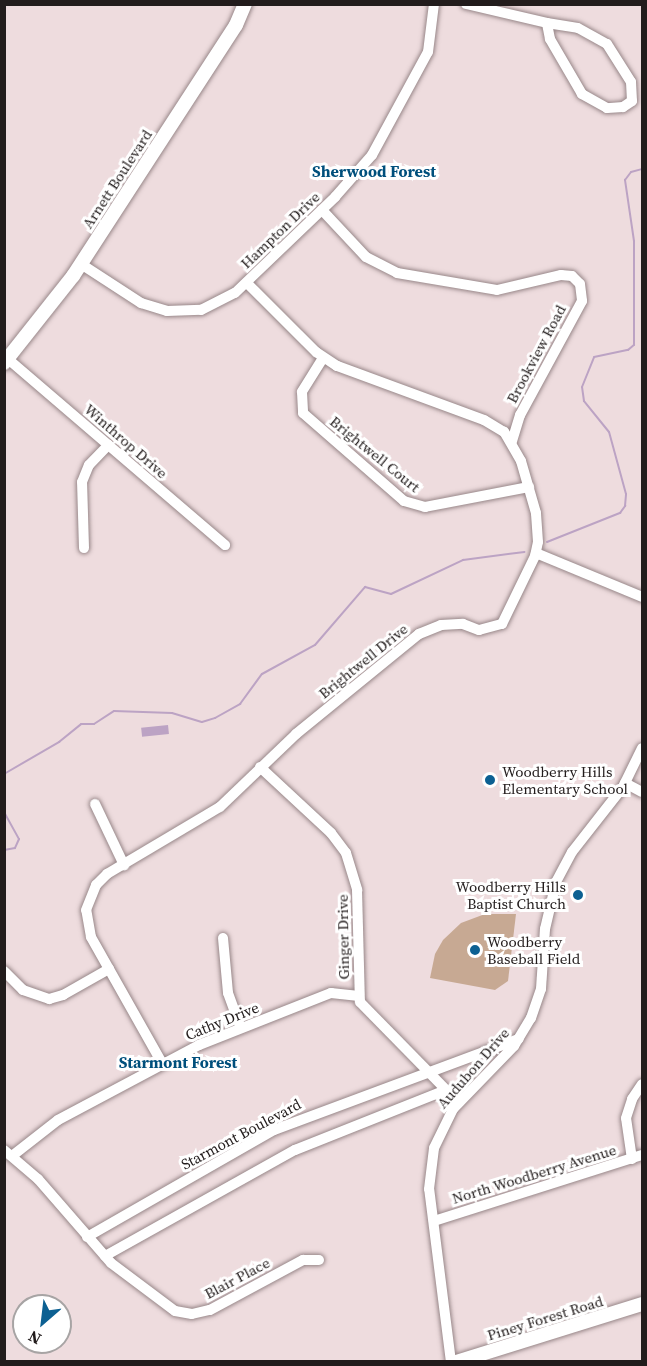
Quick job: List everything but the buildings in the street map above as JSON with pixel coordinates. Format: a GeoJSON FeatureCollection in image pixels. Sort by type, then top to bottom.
{"type":"FeatureCollection","features":[{"type":"Feature","properties":{"kind":"main road","name":"Arnett Boulevard"},"geometry":{"type":"LineString","coordinates":[[6,361],[81,264],[236,26],[245,4]]}},
{"type":"Feature","properties":{"kind":"main road","name":"Piney Forest Road"},"geometry":{"type":"LineString","coordinates":[[456,1362],[642,1304]]}},
{"type":"Feature","properties":{"kind":"street","name":"Hampton Drive"},"geometry":{"type":"LineString","coordinates":[[81,264],[141,303],[167,311],[191,312],[212,306],[247,283],[322,210],[372,155],[413,85],[428,52],[434,4]]}},
{"type":"Feature","properties":{"kind":"street"},"geometry":{"type":"LineString","coordinates":[[466,4],[578,28],[607,44],[631,82],[633,97],[628,104],[607,108],[582,94],[550,39],[547,23]]}},
{"type":"Feature","properties":{"kind":"street","name":"Brookview Road"},"geometry":{"type":"LineString","coordinates":[[322,210],[366,257],[397,273],[496,290],[561,275],[572,276],[580,284],[582,301],[520,414],[512,442]]}},
{"type":"Feature","properties":{"kind":"street"},"geometry":{"type":"LineString","coordinates":[[247,283],[323,358],[375,381],[484,420],[512,442]]}},
{"type":"Feature","properties":{"kind":"street","name":"Brightwell Court"},"geometry":{"type":"LineString","coordinates":[[323,358],[302,392],[303,413],[404,501],[425,507],[529,487]]}},
{"type":"Feature","properties":{"kind":"street","name":"Winthrop Drive"},"geometry":{"type":"LineString","coordinates":[[6,361],[225,545]]}},
{"type":"Feature","properties":{"kind":"street","name":"Brightwell Drive"},"geometry":{"type":"LineString","coordinates":[[162,1063],[91,937],[86,910],[96,885],[124,865],[220,807],[260,767],[419,634],[441,625],[456,624],[479,630],[502,624],[536,553],[537,521],[529,487],[512,442]]}},
{"type":"Feature","properties":{"kind":"street"},"geometry":{"type":"LineString","coordinates":[[84,548],[82,482],[89,465],[108,445]]}},
{"type":"Feature","properties":{"kind":"street"},"geometry":{"type":"LineString","coordinates":[[536,553],[642,597]]}},
{"type":"Feature","properties":{"kind":"street","name":"Audubon Drive"},"geometry":{"type":"LineString","coordinates":[[451,1362],[429,1189],[430,1162],[441,1130],[459,1103],[519,1039],[541,989],[545,929],[556,882],[572,852],[626,783],[642,748]]}},
{"type":"Feature","properties":{"kind":"street","name":"Ginger Drive"},"geometry":{"type":"LineString","coordinates":[[260,767],[331,833],[346,853],[357,890],[359,996],[364,1008],[459,1103]]}},
{"type":"Feature","properties":{"kind":"street"},"geometry":{"type":"LineString","coordinates":[[626,783],[642,792]]}},
{"type":"Feature","properties":{"kind":"street"},"geometry":{"type":"LineString","coordinates":[[94,804],[124,865]]}},
{"type":"Feature","properties":{"kind":"street"},"geometry":{"type":"LineString","coordinates":[[224,938],[228,993],[241,1028]]}},
{"type":"Feature","properties":{"kind":"street"},"geometry":{"type":"LineString","coordinates":[[4,971],[24,990],[49,999],[63,995],[109,969]]}},
{"type":"Feature","properties":{"kind":"street","name":"Cathy Drive"},"geometry":{"type":"LineString","coordinates":[[8,1153],[58,1120],[162,1063],[241,1028],[332,993],[359,996]]}},
{"type":"Feature","properties":{"kind":"street","name":"Starmont Boulevard"},"geometry":{"type":"LineString","coordinates":[[87,1237],[274,1130],[519,1039]]}},
{"type":"Feature","properties":{"kind":"street"},"geometry":{"type":"LineString","coordinates":[[637,1157],[626,1118],[632,1099],[642,1084]]}},
{"type":"Feature","properties":{"kind":"street"},"geometry":{"type":"LineString","coordinates":[[105,1256],[295,1150],[446,1090]]}},
{"type":"Feature","properties":{"kind":"street","name":"Blair Place"},"geometry":{"type":"LineString","coordinates":[[8,1153],[38,1179],[105,1256],[170,1309],[192,1314],[210,1310],[303,1260],[319,1260]]}},
{"type":"Feature","properties":{"kind":"street","name":"North Woodberry Avenue"},"geometry":{"type":"LineString","coordinates":[[434,1221],[637,1157]]}},
{"type":"Feature","properties":{"kind":"shaded area"},"geometry":{"type":"Polygon","coordinates":[[[168,725],[169,734],[142,737],[141,728],[168,725]]]}},
{"type":"Feature","properties":{"kind":"shaded area","name":"Woodberry Baseball Field"},"geometry":{"type":"Polygon","coordinates":[[[485,914],[516,914],[508,981],[495,990],[430,978],[435,954],[443,940],[461,923],[485,914]]]}},
{"type":"Feature","properties":{"kind":"waterway"},"geometry":{"type":"LineString","coordinates":[[547,542],[620,513],[625,506],[626,494],[609,432],[584,401],[582,387],[594,357],[628,350],[634,345],[634,241],[625,180],[631,172],[642,169]]}},
{"type":"Feature","properties":{"kind":"waterway"},"geometry":{"type":"LineString","coordinates":[[4,774],[59,742],[81,724],[94,724],[114,711],[172,713],[202,722],[215,718],[240,704],[262,674],[315,645],[365,587],[391,594],[463,560],[524,552]]}},
{"type":"Feature","properties":{"kind":"waterway"},"geometry":{"type":"LineString","coordinates":[[4,812],[19,839],[15,848],[4,850]]}},
{"type":"Feature","properties":{"kind":"place","name":"Woodberry Hills Elementary School"},"geometry":{"type":"Point","coordinates":[490,780]}},
{"type":"Feature","properties":{"kind":"place","name":"Woodberry Hills Baptist Church"},"geometry":{"type":"Point","coordinates":[578,895]}},
{"type":"Feature","properties":{"kind":"place","name":"Woodberry Baseball Field"},"geometry":{"type":"Point","coordinates":[475,950]}},
{"type":"Feature","properties":{"kind":"district","name":"Sherwood Forest"},"geometry":{"type":"Point","coordinates":[374,171]}},
{"type":"Feature","properties":{"kind":"district","name":"Starmont Forest"},"geometry":{"type":"Point","coordinates":[178,1062]}}]}
